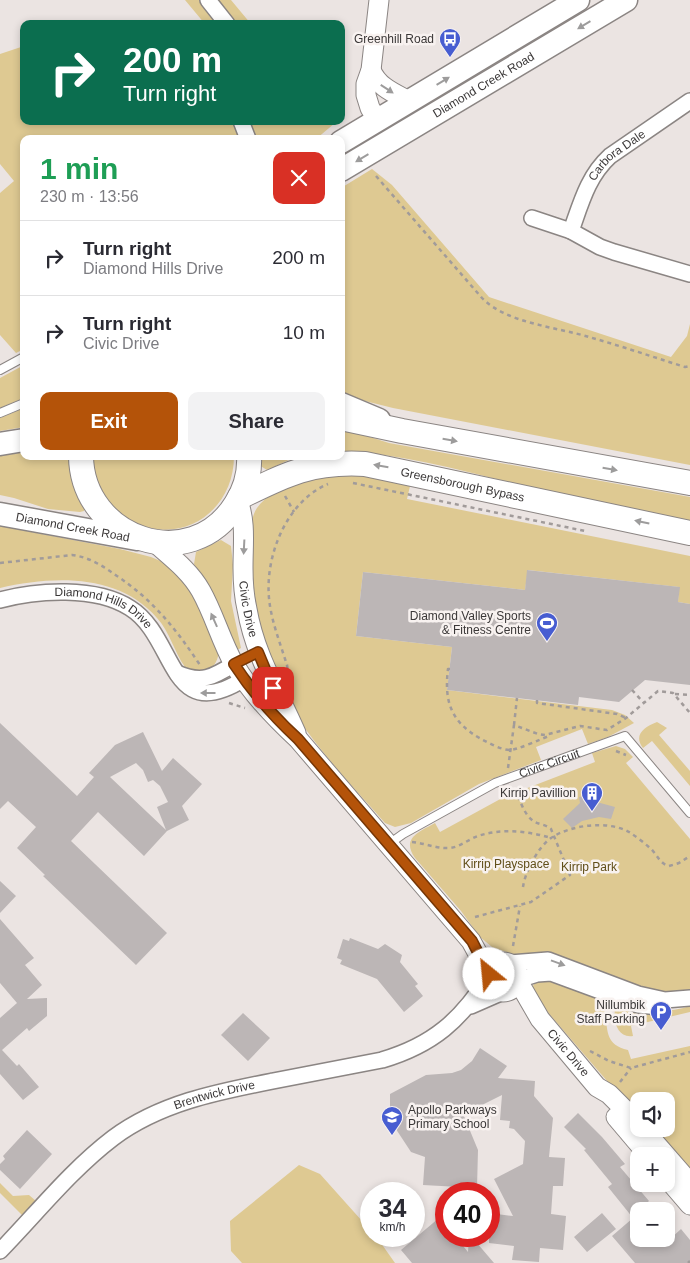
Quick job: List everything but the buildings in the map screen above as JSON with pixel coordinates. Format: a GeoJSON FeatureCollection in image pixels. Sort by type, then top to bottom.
{"type":"FeatureCollection","features":[{"type":"Feature","properties":{"kind":"highway"},"geometry":{"type":"LineString","coordinates":[[345,419],[402,431],[690,483]]}},
{"type":"Feature","properties":{"kind":"highway"},"geometry":{"type":"LineString","coordinates":[[82,460],[82,472],[86,485],[91,498],[99,510],[120,529],[150,541],[181,541],[207,532],[228,514],[239,498],[250,462]]}},
{"type":"Feature","properties":{"kind":"highway","name":"Greensborough Bypass"},"geometry":{"type":"LineString","coordinates":[[239,498],[267,483],[303,468],[336,463],[365,464],[690,533]]}},
{"type":"Feature","properties":{"kind":"main road","name":"Diamond Creek Road"},"geometry":{"type":"LineString","coordinates":[[345,140],[578,0]]}},
{"type":"Feature","properties":{"kind":"main road","name":"Diamond Creek Road"},"geometry":{"type":"LineString","coordinates":[[345,168],[626,0]]}},
{"type":"Feature","properties":{"kind":"main road"},"geometry":{"type":"LineString","coordinates":[[378,121],[383,128],[399,136]]}},
{"type":"Feature","properties":{"kind":"main road"},"geometry":{"type":"LineString","coordinates":[[345,406],[402,431]]}},
{"type":"Feature","properties":{"kind":"main road"},"geometry":{"type":"LineString","coordinates":[[0,444],[20,441]]}},
{"type":"Feature","properties":{"kind":"main road","name":"Diamond Creek Road"},"geometry":{"type":"LineString","coordinates":[[0,514],[150,541]]}},
{"type":"Feature","properties":{"kind":"street"},"geometry":{"type":"LineString","coordinates":[[208,0],[225,20]]}},
{"type":"Feature","properties":{"kind":"street"},"geometry":{"type":"LineString","coordinates":[[378,0],[371,70],[366,84],[366,95],[370,108],[378,121]]}},
{"type":"Feature","properties":{"kind":"street"},"geometry":{"type":"LineString","coordinates":[[371,70],[382,86],[409,102]]}},
{"type":"Feature","properties":{"kind":"street","name":"Carbora Dale"},"geometry":{"type":"LineString","coordinates":[[571,231],[590,180],[602,163],[690,101]]}},
{"type":"Feature","properties":{"kind":"street"},"geometry":{"type":"LineString","coordinates":[[532,218],[571,231],[600,247],[614,252],[690,274]]}},
{"type":"Feature","properties":{"kind":"street","name":"Civic Drive"},"geometry":{"type":"LineString","coordinates":[[239,498],[244,524],[243,567],[247,610],[261,659],[273,688],[286,709],[298,739]]}},
{"type":"Feature","properties":{"kind":"street","name":"Civic Drive"},"geometry":{"type":"LineString","coordinates":[[150,541],[181,566],[197,584],[239,672],[276,718],[298,739],[472,941],[510,974],[540,1019],[598,1087],[614,1098],[630,1115]]}},
{"type":"Feature","properties":{"kind":"street","name":"Diamond Hills Drive"},"geometry":{"type":"LineString","coordinates":[[0,600],[22,595],[63,593],[94,595],[114,600],[130,608],[145,620],[177,673],[192,679],[239,672],[261,659]]}},
{"type":"Feature","properties":{"kind":"street","name":"Civic Drive"},"geometry":{"type":"LineString","coordinates":[[472,941],[489,975]]}},
{"type":"Feature","properties":{"kind":"street"},"geometry":{"type":"LineString","coordinates":[[489,975],[492,968],[502,962],[510,974],[548,960],[638,994],[665,1000],[690,998]]}},
{"type":"Feature","properties":{"kind":"street","name":"Brentwick Drive"},"geometry":{"type":"LineString","coordinates":[[0,1251],[96,1153],[114,1138],[145,1119],[179,1104],[207,1095],[382,1060],[398,1055],[420,1046],[435,1036],[510,974]]}},
{"type":"Feature","properties":{"kind":"street","name":"Brentwick Drive"},"geometry":{"type":"LineString","coordinates":[[467,1008],[489,975]]}},
{"type":"Feature","properties":{"kind":"street","name":"Civic Drive"},"geometry":{"type":"LineString","coordinates":[[598,1087],[607,1107],[641,1147]]}},
{"type":"Feature","properties":{"kind":"street"},"geometry":{"type":"LineString","coordinates":[[650,1137],[690,1183]]}},
{"type":"Feature","properties":{"kind":"street"},"geometry":{"type":"LineString","coordinates":[[675,1188],[690,1205]]}},
{"type":"Feature","properties":{"kind":"lane"},"geometry":{"type":"LineString","coordinates":[[0,370],[20,359]]}},
{"type":"Feature","properties":{"kind":"lane"},"geometry":{"type":"LineString","coordinates":[[0,413],[20,405]]}},
{"type":"Feature","properties":{"kind":"lane","name":"Civic Circuit"},"geometry":{"type":"LineString","coordinates":[[388,844],[470,796],[511,778],[625,736],[690,813]]}},
{"type":"Feature","properties":{"kind":"path"},"geometry":{"type":"LineString","coordinates":[[376,176],[482,298],[495,309],[547,327],[591,337],[685,367],[690,366]]}},
{"type":"Feature","properties":{"kind":"path"},"geometry":{"type":"LineString","coordinates":[[351,483],[592,533]]}},
{"type":"Feature","properties":{"kind":"path"},"geometry":{"type":"LineString","coordinates":[[273,688],[285,679],[288,672],[271,611],[268,582],[275,549],[285,526],[294,512],[309,496],[330,484]]}},
{"type":"Feature","properties":{"kind":"path"},"geometry":{"type":"LineString","coordinates":[[285,496],[294,512]]}},
{"type":"Feature","properties":{"kind":"path"},"geometry":{"type":"LineString","coordinates":[[0,563],[63,555],[82,556]]}},
{"type":"Feature","properties":{"kind":"path"},"geometry":{"type":"LineString","coordinates":[[450,669],[448,669],[447,675],[448,704],[455,718],[477,737],[488,743],[510,750],[580,726],[607,730],[626,718],[658,692],[690,695]]}},
{"type":"Feature","properties":{"kind":"path"},"geometry":{"type":"LineString","coordinates":[[632,690],[644,703]]}},
{"type":"Feature","properties":{"kind":"path"},"geometry":{"type":"LineString","coordinates":[[673,693],[690,713]]}},
{"type":"Feature","properties":{"kind":"path"},"geometry":{"type":"LineString","coordinates":[[511,778],[508,770],[517,698]]}},
{"type":"Feature","properties":{"kind":"path"},"geometry":{"type":"LineString","coordinates":[[537,700],[537,703],[617,714],[626,718]]}},
{"type":"Feature","properties":{"kind":"path"},"geometry":{"type":"LineString","coordinates":[[514,725],[538,734],[553,735]]}},
{"type":"Feature","properties":{"kind":"path"},"geometry":{"type":"LineString","coordinates":[[475,917],[536,900],[570,875],[549,826],[534,821],[527,815],[518,795]]}},
{"type":"Feature","properties":{"kind":"path"},"geometry":{"type":"LineString","coordinates":[[523,887],[526,873],[544,846],[554,838],[585,826],[612,826],[620,828],[637,837],[665,865],[674,866],[690,856]]}},
{"type":"Feature","properties":{"kind":"path"},"geometry":{"type":"LineString","coordinates":[[410,842],[451,848],[482,834],[508,831],[526,832],[554,838]]}},
{"type":"Feature","properties":{"kind":"path"},"geometry":{"type":"LineString","coordinates":[[510,974],[520,906]]}},
{"type":"Feature","properties":{"kind":"path"},"geometry":{"type":"LineString","coordinates":[[590,1051],[609,1061],[631,1068],[690,1052]]}},
{"type":"Feature","properties":{"kind":"path"},"geometry":{"type":"LineString","coordinates":[[618,1083],[631,1068]]}},
{"type":"Feature","properties":{"kind":"green space"},"geometry":{"type":"Polygon","coordinates":[[[185,0],[231,0],[248,20],[202,20],[185,0]]]}},
{"type":"Feature","properties":{"kind":"green space"},"geometry":{"type":"Polygon","coordinates":[[[20,47],[20,125],[333,125],[321,135],[20,135],[20,351],[16,353],[0,335],[0,193],[14,181],[0,164],[0,54],[20,47]]]}},
{"type":"Feature","properties":{"kind":"green space"},"geometry":{"type":"Polygon","coordinates":[[[372,169],[392,185],[489,297],[671,357],[687,336],[690,324],[690,465],[393,408],[345,396],[345,186],[372,169]]]}},
{"type":"Feature","properties":{"kind":"green space"},"geometry":{"type":"Polygon","coordinates":[[[20,367],[20,400],[0,408],[0,378],[20,367]]]}},
{"type":"Feature","properties":{"kind":"green space"},"geometry":{"type":"Polygon","coordinates":[[[20,410],[20,428],[0,431],[0,418],[20,410]]]}},
{"type":"Feature","properties":{"kind":"green space"},"geometry":{"type":"Polygon","coordinates":[[[345,431],[389,443],[690,497],[690,521],[569,496],[412,460],[345,451],[345,431]]]}},
{"type":"Feature","properties":{"kind":"green space"},"geometry":{"type":"Polygon","coordinates":[[[20,453],[20,460],[73,460],[79,495],[85,507],[84,511],[48,509],[0,495],[0,456],[20,453]]]}},
{"type":"Feature","properties":{"kind":"green space"},"geometry":{"type":"Polygon","coordinates":[[[93,460],[233,460],[231,477],[224,495],[213,510],[198,521],[181,528],[163,530],[144,526],[125,517],[117,512],[104,498],[99,490],[93,460]]]}},
{"type":"Feature","properties":{"kind":"green space"},"geometry":{"type":"Polygon","coordinates":[[[260,460],[289,460],[267,470],[259,465],[260,460]]]}},
{"type":"Feature","properties":{"kind":"green space"},"geometry":{"type":"Polygon","coordinates":[[[350,473],[397,481],[410,486],[407,499],[690,556],[690,604],[678,602],[679,587],[528,570],[525,590],[363,572],[356,636],[452,647],[447,690],[612,710],[625,715],[634,723],[608,737],[588,744],[582,729],[536,747],[541,760],[479,784],[411,823],[395,827],[385,823],[318,746],[287,700],[270,662],[255,601],[251,526],[257,508],[275,493],[287,487],[350,473]]]}},
{"type":"Feature","properties":{"kind":"green space"},"geometry":{"type":"Polygon","coordinates":[[[0,526],[120,549],[151,557],[170,565],[196,598],[219,650],[216,663],[203,672],[197,672],[185,667],[157,618],[141,603],[123,593],[104,586],[63,580],[41,581],[0,588],[0,526]]]}},
{"type":"Feature","properties":{"kind":"green space"},"geometry":{"type":"Polygon","coordinates":[[[221,540],[231,546],[233,565],[231,601],[241,648],[237,650],[210,588],[194,564],[196,552],[221,540]]]}},
{"type":"Feature","properties":{"kind":"green space"},"geometry":{"type":"Polygon","coordinates":[[[657,722],[667,728],[659,735],[690,771],[690,786],[652,741],[643,748],[640,743],[641,732],[657,722]]]}},
{"type":"Feature","properties":{"kind":"green space","name":"Kirrip Park"},"geometry":{"type":"Polygon","coordinates":[[[616,746],[625,749],[633,757],[626,763],[690,839],[690,992],[668,996],[515,955],[492,947],[480,937],[411,851],[411,841],[423,829],[435,823],[440,832],[504,797],[595,762],[592,753],[616,746]]]}},
{"type":"Feature","properties":{"kind":"green space"},"geometry":{"type":"Polygon","coordinates":[[[543,978],[598,997],[603,1004],[607,1028],[612,1041],[628,1050],[631,1059],[690,1046],[690,1177],[675,1160],[675,1147],[664,1147],[655,1137],[675,1137],[675,1092],[630,1092],[630,1108],[538,1001],[532,988],[534,984],[543,978]]]}},
{"type":"Feature","properties":{"kind":"green space"},"geometry":{"type":"Polygon","coordinates":[[[617,1004],[644,1010],[662,1011],[690,1006],[690,1012],[631,1026],[633,1036],[627,1036],[622,1034],[616,1026],[615,1009],[617,1004]]]}},
{"type":"Feature","properties":{"kind":"green space"},"geometry":{"type":"Polygon","coordinates":[[[299,1165],[320,1174],[360,1219],[360,1247],[384,1247],[395,1263],[242,1263],[231,1251],[230,1221],[299,1165]]]}},
{"type":"Feature","properties":{"kind":"green space"},"geometry":{"type":"Polygon","coordinates":[[[0,1183],[13,1196],[29,1195],[36,1201],[23,1216],[0,1193],[0,1183]]]}},
{"type":"Feature","properties":{"kind":"place","name":"Greenhill Road"},"geometry":{"type":"Point","coordinates":[450,58]}},
{"type":"Feature","properties":{"kind":"place","name":"Diamond Valley Sports & Fitness Centre"},"geometry":{"type":"Point","coordinates":[547,642]}},
{"type":"Feature","properties":{"kind":"place","name":"Kirrip Pavillion"},"geometry":{"type":"Point","coordinates":[592,812]}},
{"type":"Feature","properties":{"kind":"place","name":"Nillumbik Staff Parking"},"geometry":{"type":"Point","coordinates":[661,1031]}},
{"type":"Feature","properties":{"kind":"place","name":"Apollo Parkways Primary School"},"geometry":{"type":"Point","coordinates":[392,1136]}},
{"type":"Feature","properties":{"kind":"route"},"geometry":{"type":"LineString","coordinates":[[273,688],[258,652],[234,664],[260,700],[298,739],[472,941],[489,974]]}},
{"type":"Feature","properties":{"kind":"park label","name":"Kirrip Playspace"},"geometry":{"type":"Point","coordinates":[506,864]}}]}
